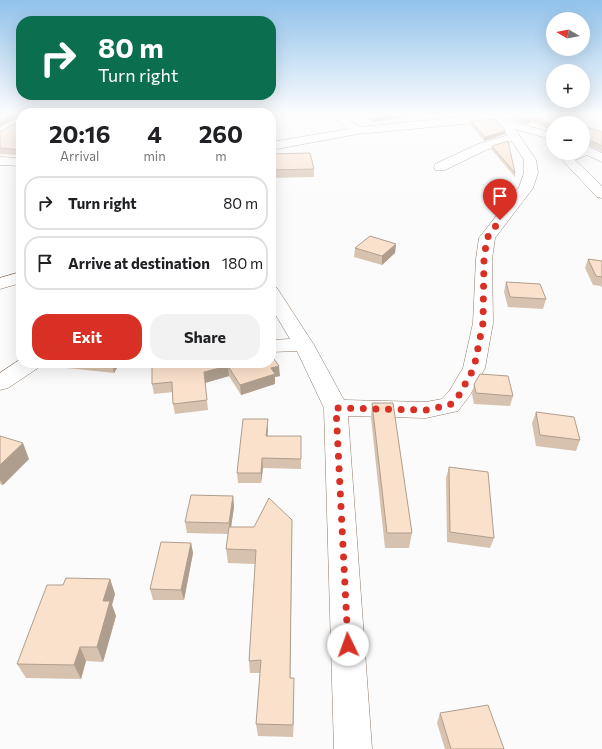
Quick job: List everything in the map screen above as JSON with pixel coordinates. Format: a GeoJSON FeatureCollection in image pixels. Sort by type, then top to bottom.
{"type":"FeatureCollection","features":[{"type":"Feature","properties":{"kind":"street"},"geometry":{"type":"LineString","coordinates":[[440,167],[474,150]]}},
{"type":"Feature","properties":{"kind":"street"},"geometry":{"type":"LineString","coordinates":[[336,408],[426,410],[450,405],[459,395],[474,368],[483,323],[484,259],[487,238],[526,188],[531,174],[530,160],[523,150]]}},
{"type":"Feature","properties":{"kind":"street"},"geometry":{"type":"LineString","coordinates":[[590,153],[602,158]]}},
{"type":"Feature","properties":{"kind":"street"},"geometry":{"type":"LineString","coordinates":[[568,160],[602,194]]}},
{"type":"Feature","properties":{"kind":"street"},"geometry":{"type":"LineString","coordinates":[[1,161],[16,162]]}},
{"type":"Feature","properties":{"kind":"street"},"geometry":{"type":"LineString","coordinates":[[0,284],[16,279]]}},
{"type":"Feature","properties":{"kind":"street"},"geometry":{"type":"LineString","coordinates":[[276,300],[304,345],[336,408],[353,749]]}},
{"type":"Feature","properties":{"kind":"street"},"geometry":{"type":"LineString","coordinates":[[276,346],[304,345]]}},
{"type":"Feature","properties":{"kind":"street"},"geometry":{"type":"LineString","coordinates":[[0,383],[22,368]]}},
{"type":"Feature","properties":{"kind":"building"},"geometry":{"type":"Polygon","coordinates":[[[495,150],[510,150],[515,173],[495,150]]]}},
{"type":"Feature","properties":{"kind":"building"},"geometry":{"type":"Polygon","coordinates":[[[310,153],[314,169],[276,170],[276,154],[310,153]]]}},
{"type":"Feature","properties":{"kind":"building"},"geometry":{"type":"Polygon","coordinates":[[[370,236],[396,244],[382,256],[355,248],[370,236]]]}},
{"type":"Feature","properties":{"kind":"building"},"geometry":{"type":"Polygon","coordinates":[[[588,259],[602,261],[602,277],[596,276],[588,259]]]}},
{"type":"Feature","properties":{"kind":"building"},"geometry":{"type":"Polygon","coordinates":[[[506,282],[540,284],[546,299],[510,297],[506,282]]]}},
{"type":"Feature","properties":{"kind":"building"},"geometry":{"type":"Polygon","coordinates":[[[152,368],[220,368],[204,372],[207,400],[173,404],[172,382],[152,384],[152,368]]]}},
{"type":"Feature","properties":{"kind":"building"},"geometry":{"type":"Polygon","coordinates":[[[229,368],[271,368],[275,374],[240,385],[229,368]]]}},
{"type":"Feature","properties":{"kind":"building"},"geometry":{"type":"Polygon","coordinates":[[[480,374],[508,376],[513,396],[476,393],[474,384],[480,374]]]}},
{"type":"Feature","properties":{"kind":"building"},"geometry":{"type":"Polygon","coordinates":[[[372,403],[393,403],[412,533],[387,533],[372,403]]]}},
{"type":"Feature","properties":{"kind":"building"},"geometry":{"type":"Polygon","coordinates":[[[536,412],[574,417],[580,440],[540,435],[536,412]]]}},
{"type":"Feature","properties":{"kind":"building"},"geometry":{"type":"Polygon","coordinates":[[[243,419],[268,419],[266,436],[301,436],[301,459],[262,458],[261,473],[237,473],[243,419]]]}},
{"type":"Feature","properties":{"kind":"building"},"geometry":{"type":"Polygon","coordinates":[[[0,436],[23,443],[0,465],[0,436]]]}},
{"type":"Feature","properties":{"kind":"building"},"geometry":{"type":"Polygon","coordinates":[[[449,467],[488,472],[494,538],[450,532],[449,467]]]}},
{"type":"Feature","properties":{"kind":"building"},"geometry":{"type":"Polygon","coordinates":[[[191,495],[233,496],[229,523],[185,522],[191,495]]]}},
{"type":"Feature","properties":{"kind":"building"},"geometry":{"type":"Polygon","coordinates":[[[269,498],[292,520],[290,678],[294,678],[293,725],[256,724],[261,660],[249,661],[256,550],[226,549],[229,527],[254,527],[269,498]]]}},
{"type":"Feature","properties":{"kind":"building"},"geometry":{"type":"Polygon","coordinates":[[[161,542],[191,543],[181,590],[150,589],[161,542]]]}},
{"type":"Feature","properties":{"kind":"building"},"geometry":{"type":"Polygon","coordinates":[[[66,578],[110,579],[103,601],[110,601],[97,647],[80,647],[74,665],[17,664],[47,585],[63,585],[66,578]]]}},
{"type":"Feature","properties":{"kind":"building"},"geometry":{"type":"Polygon","coordinates":[[[488,705],[504,749],[451,749],[440,713],[488,705]]]}},
{"type":"Feature","properties":{"kind":"route"},"geometry":{"type":"LineString","coordinates":[[348,645],[336,408],[426,410],[450,405],[459,395],[474,368],[483,323],[484,259],[487,238],[500,220]]}}]}
